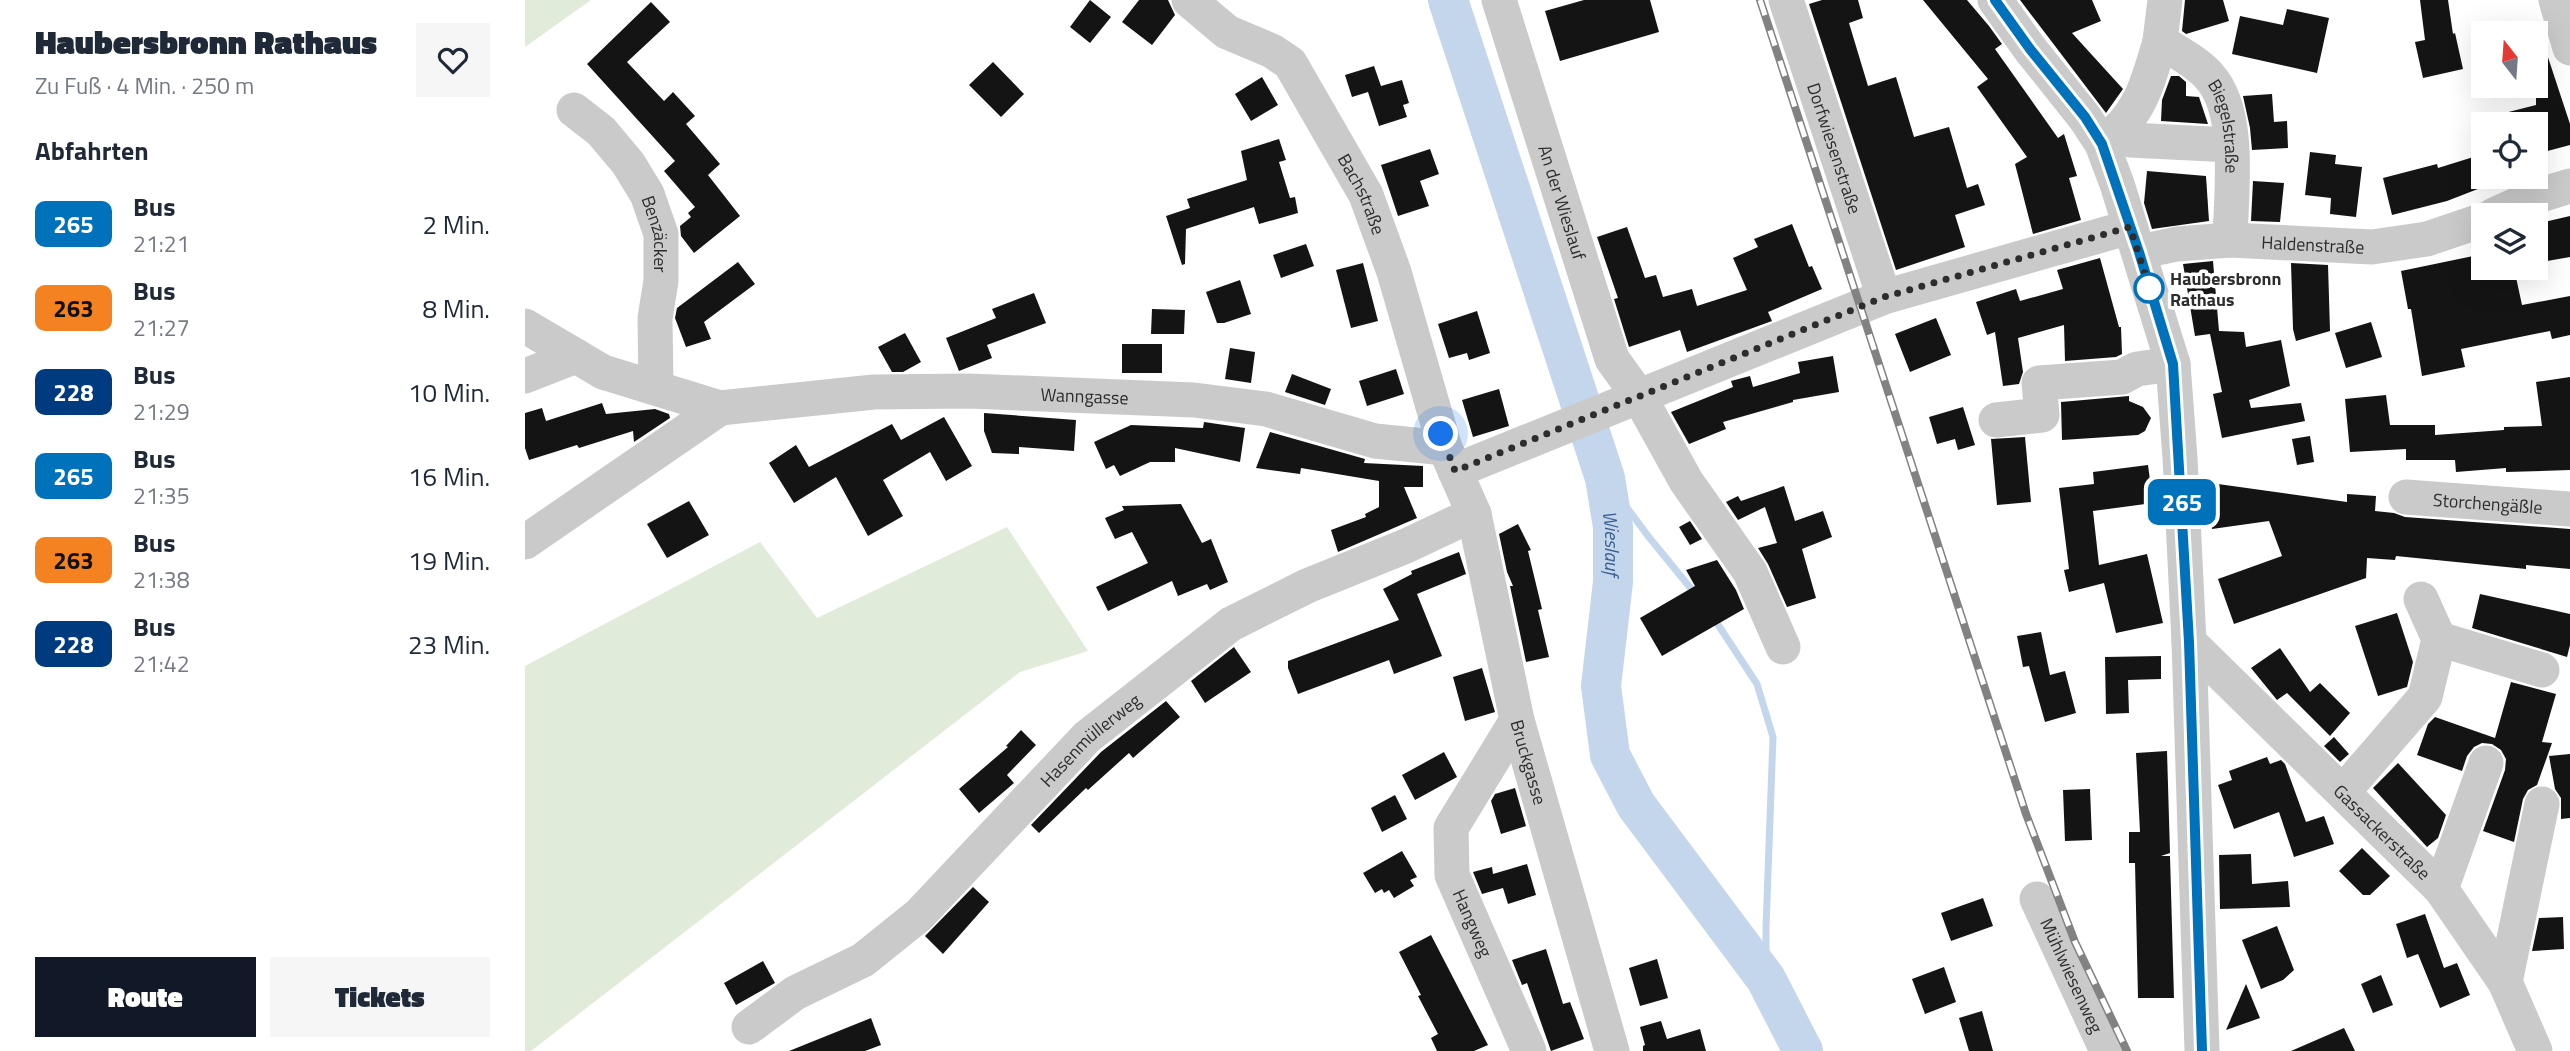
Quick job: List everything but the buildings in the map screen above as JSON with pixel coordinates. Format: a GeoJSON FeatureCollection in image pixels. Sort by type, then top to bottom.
{"type":"FeatureCollection","features":[{"type":"Feature","properties":{"kind":"street","name":"Bachstraße"},"geometry":{"type":"LineString","coordinates":[[1189,0],[1227,32],[1272,51],[1290,63],[1366,195],[1394,272],[1450,460]]}},
{"type":"Feature","properties":{"kind":"street","name":"An der Wieslauf"},"geometry":{"type":"LineString","coordinates":[[1499,0],[1612,359],[1631,401]]}},
{"type":"Feature","properties":{"kind":"street","name":"Dorfwiesenstraße"},"geometry":{"type":"LineString","coordinates":[[1786,0],[1884,297]]}},
{"type":"Feature","properties":{"kind":"street"},"geometry":{"type":"LineString","coordinates":[[1995,0],[2016,31],[2085,117],[2110,137],[2231,145]]}},
{"type":"Feature","properties":{"kind":"street"},"geometry":{"type":"LineString","coordinates":[[2110,137],[2138,106],[2148,84],[2159,41],[2165,0]]}},
{"type":"Feature","properties":{"kind":"street"},"geometry":{"type":"LineString","coordinates":[[2556,0],[2570,48]]}},
{"type":"Feature","properties":{"kind":"street","name":"Biegelstraße"},"geometry":{"type":"LineString","coordinates":[[2159,41],[2194,62],[2209,75],[2221,92],[2228,116],[2231,145],[2230,240]]}},
{"type":"Feature","properties":{"kind":"street","name":"Benzäcker"},"geometry":{"type":"LineString","coordinates":[[574,110],[601,131],[628,163],[647,194],[661,234],[661,281],[655,318],[656,388]]}},
{"type":"Feature","properties":{"kind":"street"},"geometry":{"type":"LineString","coordinates":[[2110,137],[2134,240],[2173,364],[2189,642],[2202,1051]]}},
{"type":"Feature","properties":{"kind":"street"},"geometry":{"type":"LineString","coordinates":[[2521,203],[2570,186]]}},
{"type":"Feature","properties":{"kind":"street","name":"Haldenstraße"},"geometry":{"type":"LineString","coordinates":[[2134,240],[2177,244],[2230,240],[2372,247],[2427,239],[2471,224]]}},
{"type":"Feature","properties":{"kind":"street"},"geometry":{"type":"LineString","coordinates":[[1450,460],[1543,436],[1884,297],[2134,240]]}},
{"type":"Feature","properties":{"kind":"street","name":"Wanngasse"},"geometry":{"type":"LineString","coordinates":[[525,326],[603,372],[720,408],[874,392],[969,391],[1194,400],[1266,409],[1450,460]]}},
{"type":"Feature","properties":{"kind":"street"},"geometry":{"type":"LineString","coordinates":[[525,376],[576,356]]}},
{"type":"Feature","properties":{"kind":"street"},"geometry":{"type":"LineString","coordinates":[[1996,420],[2042,415],[2039,383],[2122,377],[2137,369],[2173,364]]}},
{"type":"Feature","properties":{"kind":"street"},"geometry":{"type":"LineString","coordinates":[[1631,401],[1750,572],[1783,647]]}},
{"type":"Feature","properties":{"kind":"street","name":"Wanngasse"},"geometry":{"type":"LineString","coordinates":[[525,542],[720,408]]}},
{"type":"Feature","properties":{"kind":"street","name":"Bruckgasse"},"geometry":{"type":"LineString","coordinates":[[1450,460],[1473,514],[1517,720],[1612,1051]]}},
{"type":"Feature","properties":{"kind":"street","name":"Storchengäßle"},"geometry":{"type":"LineString","coordinates":[[2406,497],[2570,509]]}},
{"type":"Feature","properties":{"kind":"street","name":"Hasenmüllerweg"},"geometry":{"type":"LineString","coordinates":[[749,1027],[795,993],[863,960],[919,915],[1087,737],[1231,624],[1307,586],[1406,546],[1473,514]]}},
{"type":"Feature","properties":{"kind":"street"},"geometry":{"type":"LineString","coordinates":[[2343,792],[2425,697],[2439,639],[2421,599]]}},
{"type":"Feature","properties":{"kind":"street"},"geometry":{"type":"LineString","coordinates":[[2439,639],[2542,670]]}},
{"type":"Feature","properties":{"kind":"street","name":"Gassackerstraße"},"geometry":{"type":"LineString","coordinates":[[2189,642],[2441,889],[2505,982],[2535,1051]]}},
{"type":"Feature","properties":{"kind":"street","name":"Hangweg"},"geometry":{"type":"LineString","coordinates":[[1517,720],[1451,828],[1452,875],[1529,1051]]}},
{"type":"Feature","properties":{"kind":"street"},"geometry":{"type":"LineString","coordinates":[[2441,889],[2486,763]]}},
{"type":"Feature","properties":{"kind":"street"},"geometry":{"type":"LineString","coordinates":[[2505,982],[2542,804]]}},
{"type":"Feature","properties":{"kind":"street","name":"Mühlwiesenweg"},"geometry":{"type":"LineString","coordinates":[[2037,899],[2107,1051]]}},
{"type":"Feature","properties":{"kind":"green space"},"geometry":{"type":"Polygon","coordinates":[[[525,0],[591,0],[525,47],[525,0]]]}},
{"type":"Feature","properties":{"kind":"green space"},"geometry":{"type":"Polygon","coordinates":[[[1007,527],[1088,651],[1020,672],[531,1051],[525,1051],[525,666],[760,542],[817,618],[1007,527]]]}},
{"type":"Feature","properties":{"kind":"waterway","name":"Wieslauf"},"geometry":{"type":"LineString","coordinates":[[1448,0],[1605,478],[1613,527],[1613,582],[1601,686],[1610,755],[1636,805],[1766,979],[1803,1051]]}},
{"type":"Feature","properties":{"kind":"waterway"},"geometry":{"type":"LineString","coordinates":[[1605,478],[1697,596]]}},
{"type":"Feature","properties":{"kind":"waterway"},"geometry":{"type":"LineString","coordinates":[[1713,617],[1757,684],[1773,737],[1766,979]]}},
{"type":"Feature","properties":{"kind":"railway"},"geometry":{"type":"LineString","coordinates":[[1760,0],[2026,814],[2075,942],[2127,1051]]}},
{"type":"Feature","properties":{"kind":"bus line","name":"265"},"geometry":{"type":"LineString","coordinates":[[1995,0],[2030,49],[2085,117],[2102,144],[2173,364],[2189,642],[2202,1051]]}},
{"type":"Feature","properties":{"kind":"place","name":"Haubersbronn Rathaus"},"geometry":{"type":"Point","coordinates":[2149,288]}},
{"type":"Feature","properties":{"kind":"route"},"geometry":{"type":"LineString","coordinates":[[1441,434],[1455,471],[1884,297],[2130,227],[2152,296],[2149,288]]}}]}
